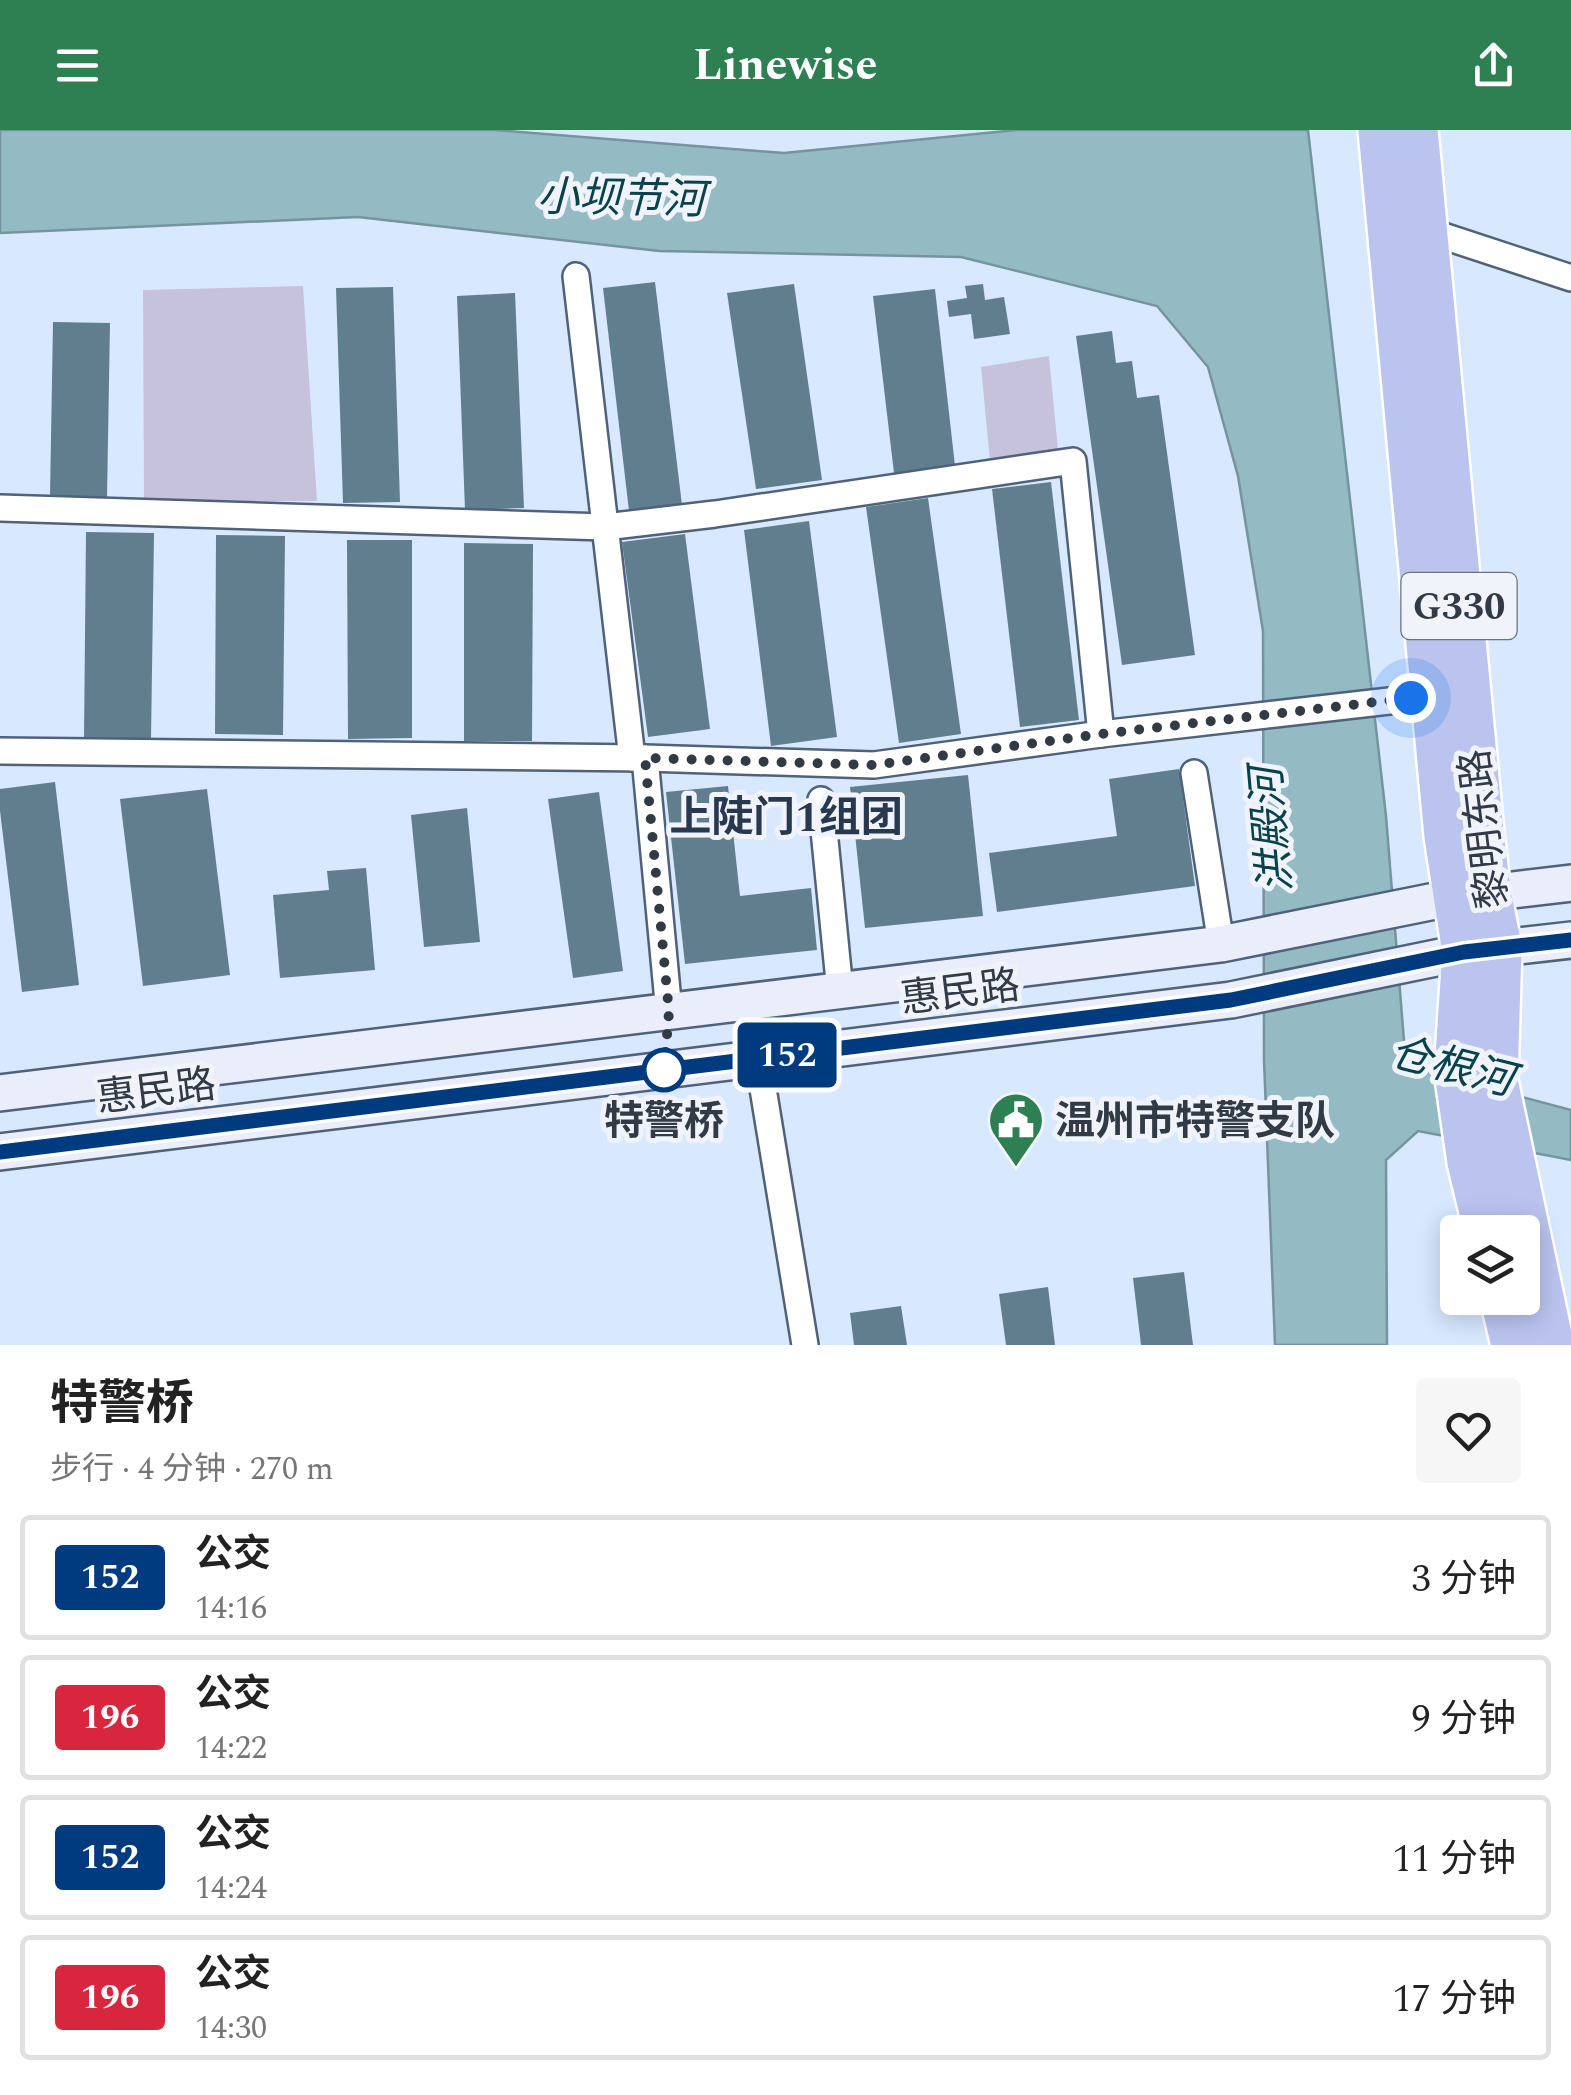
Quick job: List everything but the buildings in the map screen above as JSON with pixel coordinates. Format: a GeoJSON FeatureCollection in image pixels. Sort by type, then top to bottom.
{"type":"FeatureCollection","features":[{"type":"Feature","properties":{"kind":"highway","name":"黎明东路"},"geometry":{"type":"LineString","coordinates":[[1381,130],[1407,225],[1471,895],[1481,950],[1476,1076],[1490,1158],[1552,1345]]}},
{"type":"Feature","properties":{"kind":"highway","name":"黎明东路"},"geometry":{"type":"LineString","coordinates":[[1415,130],[1407,225],[1434,696],[1446,836],[1471,895]]}},
{"type":"Feature","properties":{"kind":"highway","name":"黎明东路"},"geometry":{"type":"LineString","coordinates":[[1488,1215],[1490,1158]]}},
{"type":"Feature","properties":{"kind":"highway"},"geometry":{"type":"LineString","coordinates":[[1507,1315],[1514,1345]]}},
{"type":"Feature","properties":{"kind":"main road","name":"惠民路"},"geometry":{"type":"LineString","coordinates":[[0,1093],[1225,943],[1471,895],[1571,883]]}},
{"type":"Feature","properties":{"kind":"main road","name":"惠民路"},"geometry":{"type":"LineString","coordinates":[[0,1152],[1239,998],[1481,950],[1571,940]]}},
{"type":"Feature","properties":{"kind":"street"},"geometry":{"type":"LineString","coordinates":[[1407,225],[1571,278]]}},
{"type":"Feature","properties":{"kind":"street"},"geometry":{"type":"LineString","coordinates":[[576,276],[669,1012]]}},
{"type":"Feature","properties":{"kind":"street"},"geometry":{"type":"LineString","coordinates":[[0,508],[605,527],[1073,461],[1101,734]]}},
{"type":"Feature","properties":{"kind":"street"},"geometry":{"type":"LineString","coordinates":[[0,751],[639,758],[874,765],[1247,716],[1434,696]]}},
{"type":"Feature","properties":{"kind":"street"},"geometry":{"type":"LineString","coordinates":[[1194,772],[1225,943]]}},
{"type":"Feature","properties":{"kind":"street"},"geometry":{"type":"LineString","coordinates":[[821,800],[840,991]]}},
{"type":"Feature","properties":{"kind":"street"},"geometry":{"type":"LineString","coordinates":[[758,1058],[805,1345]]}},
{"type":"Feature","properties":{"kind":"shaded area"},"geometry":{"type":"Polygon","coordinates":[[[303,286],[317,501],[144,501],[143,290],[303,286]]]}},
{"type":"Feature","properties":{"kind":"shaded area"},"geometry":{"type":"Polygon","coordinates":[[[1049,356],[1058,450],[990,461],[981,367],[1049,356]]]}},
{"type":"Feature","properties":{"kind":"water"},"geometry":{"type":"Polygon","coordinates":[[[0,130],[495,130],[784,153],[1016,130],[1308,130],[1386,816],[1406,1066],[1571,1110],[1571,1160],[1418,1131],[1386,1160],[1387,1345],[1275,1345],[1264,1060],[1263,631],[1238,476],[1208,367],[1157,306],[961,257],[659,251],[358,217],[0,233],[0,130]]]}},
{"type":"Feature","properties":{"kind":"bus line","name":"152"},"geometry":{"type":"LineString","coordinates":[[0,1152],[1231,1000],[1464,952],[1571,940]]}},
{"type":"Feature","properties":{"kind":"place","name":"特警桥"},"geometry":{"type":"Point","coordinates":[664,1070]}},
{"type":"Feature","properties":{"kind":"place","name":"温州市特警支队"},"geometry":{"type":"Point","coordinates":[1016,1169]}},
{"type":"Feature","properties":{"kind":"district","name":"上陡门1组团"},"geometry":{"type":"Point","coordinates":[786,816]}},
{"type":"Feature","properties":{"kind":"route"},"geometry":{"type":"LineString","coordinates":[[664,1070],[669,1012],[645,758],[874,765],[998,746],[1411,698]]}},
{"type":"Feature","properties":{"kind":"water label","name":"小坝节河"},"geometry":{"type":"Point","coordinates":[621,197]}},
{"type":"Feature","properties":{"kind":"water label","name":"洪殿河"},"geometry":{"type":"Point","coordinates":[1270,830]}},
{"type":"Feature","properties":{"kind":"water label","name":"仓根河"},"geometry":{"type":"Point","coordinates":[1452,1065]}}]}
